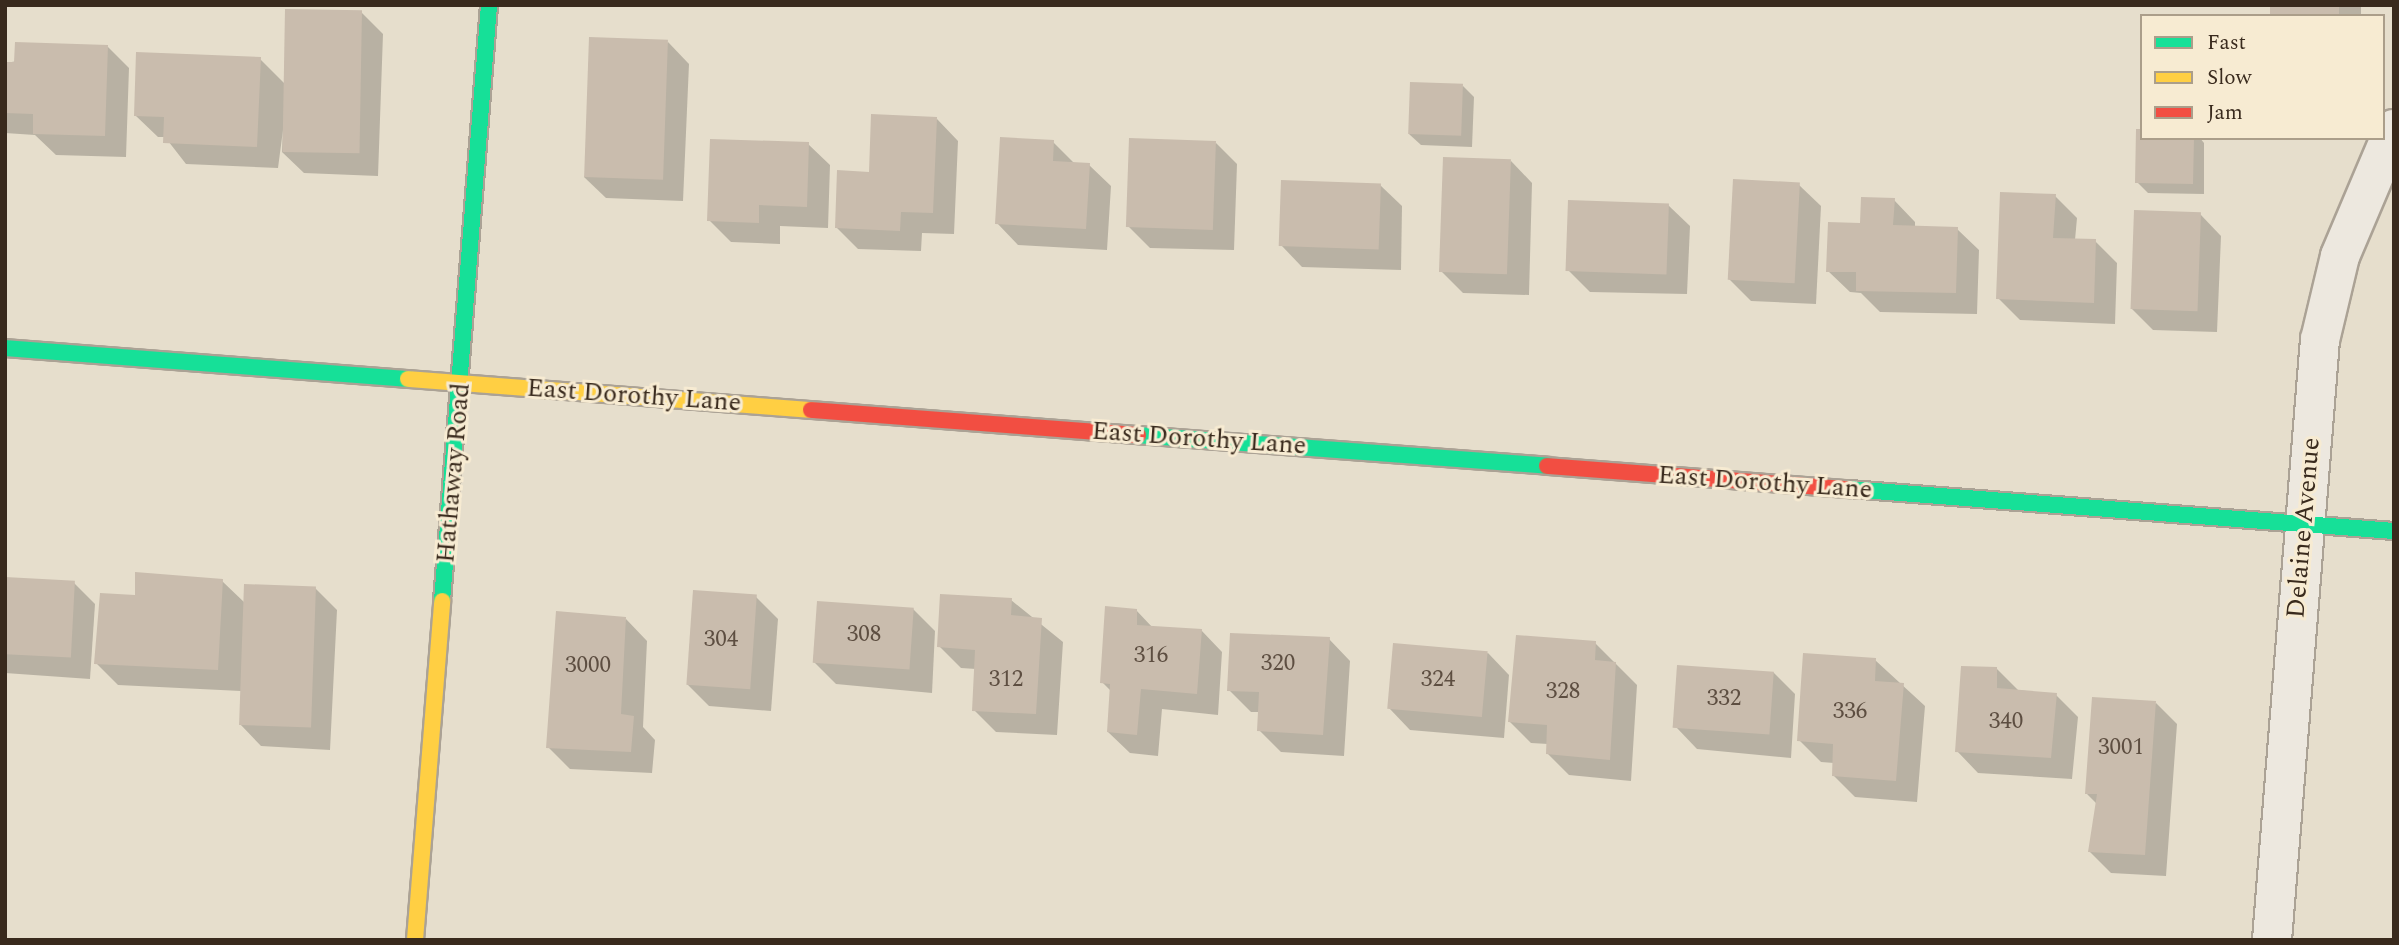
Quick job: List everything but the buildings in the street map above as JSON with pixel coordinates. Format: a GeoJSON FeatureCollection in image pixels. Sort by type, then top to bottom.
{"type":"FeatureCollection","features":[{"type":"Feature","properties":{"kind":"main road","name":"Hathaway Road"},"geometry":{"type":"LineString","coordinates":[[415,940],[489,5]]}},
{"type":"Feature","properties":{"kind":"main road","name":"East Dorothy Lane"},"geometry":{"type":"LineString","coordinates":[[5,348],[2394,531]]}},
{"type":"Feature","properties":{"kind":"street","name":"Delaine Avenue"},"geometry":{"type":"LineString","coordinates":[[2272,940],[2320,340],[2340,256],[2394,129]]}},
{"type":"Feature","properties":{"kind":"traffic: fast"},"geometry":{"type":"LineString","coordinates":[[442,601],[489,5]]}},
{"type":"Feature","properties":{"kind":"traffic: fast"},"geometry":{"type":"LineString","coordinates":[[5,348],[408,379]]}},
{"type":"Feature","properties":{"kind":"traffic: fast"},"geometry":{"type":"LineString","coordinates":[[1138,435],[1547,466]]}},
{"type":"Feature","properties":{"kind":"traffic: fast"},"geometry":{"type":"LineString","coordinates":[[1849,489],[2394,531]]}},
{"type":"Feature","properties":{"kind":"traffic: slow"},"geometry":{"type":"LineString","coordinates":[[408,379],[811,410]]}},
{"type":"Feature","properties":{"kind":"traffic: slow"},"geometry":{"type":"LineString","coordinates":[[415,940],[442,601]]}},
{"type":"Feature","properties":{"kind":"traffic: jam"},"geometry":{"type":"LineString","coordinates":[[811,410],[1138,435]]}},
{"type":"Feature","properties":{"kind":"traffic: jam"},"geometry":{"type":"LineString","coordinates":[[1547,466],[1849,489]]}}]}
